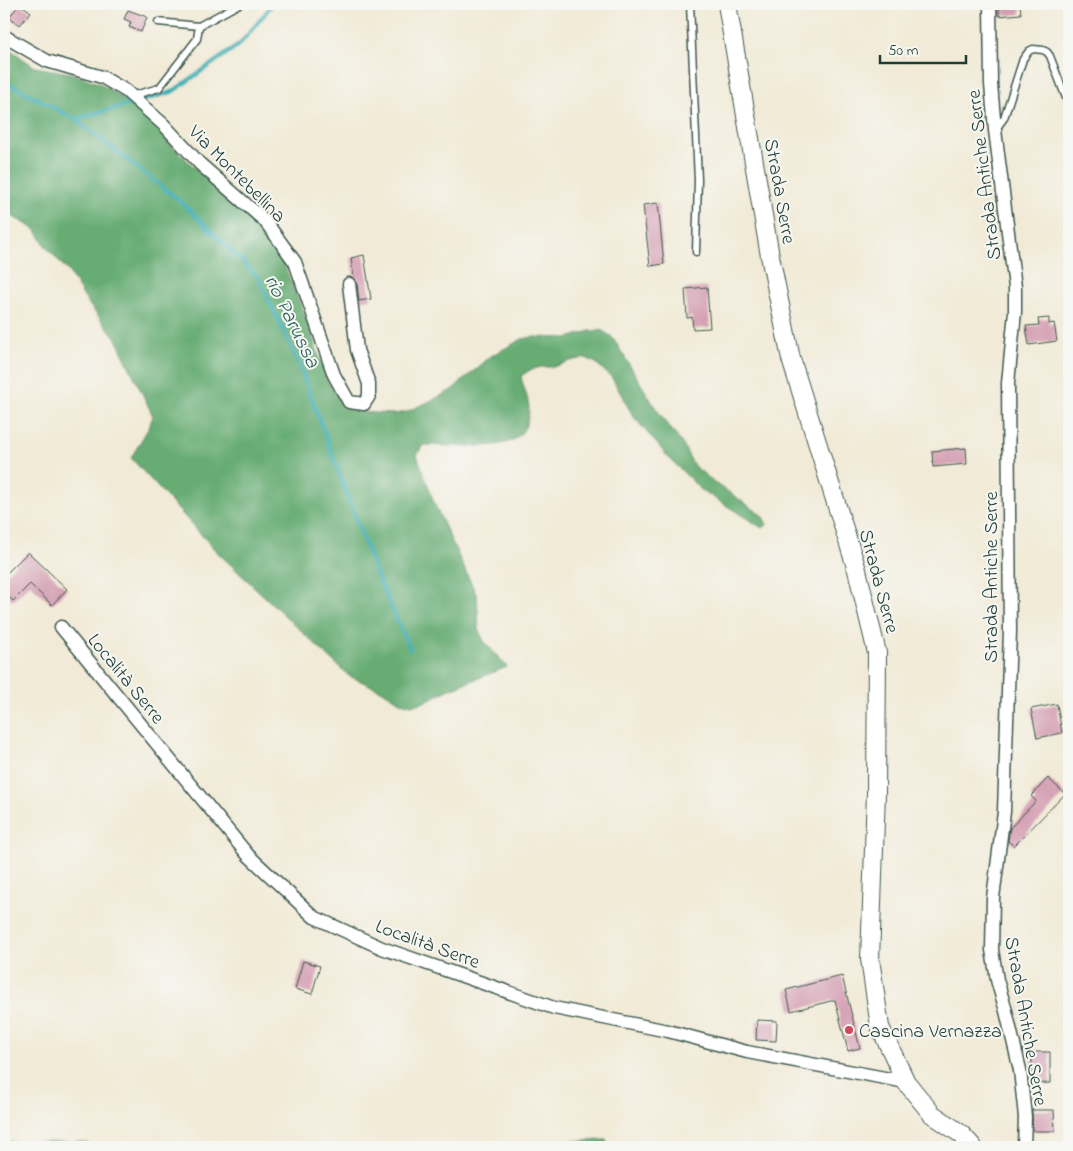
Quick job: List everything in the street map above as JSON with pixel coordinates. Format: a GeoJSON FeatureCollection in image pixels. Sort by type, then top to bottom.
{"type":"FeatureCollection","features":[{"type":"Feature","properties":{"kind":"main road","name":"Strada Serre"},"geometry":{"type":"LineString","coordinates":[[727,4],[770,256],[792,359],[857,570],[877,653],[876,793],[870,959],[880,1027],[906,1082],[932,1114],[961,1134],[973,1147]]}},
{"type":"Feature","properties":{"kind":"street","name":"Strada Antiche Serre"},"geometry":{"type":"LineString","coordinates":[[990,4],[991,84],[995,130],[1016,287],[1016,312],[1008,383],[1010,630],[1004,812],[993,898],[992,950],[997,980],[1020,1070],[1025,1117],[1024,1147]]}},
{"type":"Feature","properties":{"kind":"street","name":"Via Montebellina"},"geometry":{"type":"LineString","coordinates":[[4,36],[47,61],[102,77],[131,96],[164,125],[200,164],[265,221],[295,262],[334,375],[349,402],[364,404],[369,396],[369,384],[357,350],[349,284]]}},
{"type":"Feature","properties":{"kind":"street","name":"Località Serre"},"geometry":{"type":"LineString","coordinates":[[61,627],[248,855],[314,917],[382,948],[554,1008],[668,1031],[747,1052],[906,1082]]}},
{"type":"Feature","properties":{"kind":"lane"},"geometry":{"type":"LineString","coordinates":[[158,22],[199,26],[239,4]]}},
{"type":"Feature","properties":{"kind":"lane"},"geometry":{"type":"LineString","coordinates":[[690,4],[698,180],[696,252]]}},
{"type":"Feature","properties":{"kind":"lane"},"geometry":{"type":"LineString","coordinates":[[131,96],[159,88],[197,39],[199,26]]}},
{"type":"Feature","properties":{"kind":"lane"},"geometry":{"type":"LineString","coordinates":[[995,130],[1004,118],[1023,59],[1033,49],[1043,50],[1050,56],[1069,106]]}},
{"type":"Feature","properties":{"kind":"green space"},"geometry":{"type":"Polygon","coordinates":[[[4,45],[35,67],[70,73],[101,84],[139,109],[171,145],[258,227],[281,258],[306,318],[327,380],[340,400],[350,408],[360,412],[394,414],[406,412],[453,389],[491,356],[522,339],[533,337],[568,338],[590,331],[601,330],[611,336],[618,346],[655,407],[683,445],[694,466],[762,515],[767,525],[762,528],[700,489],[669,458],[633,416],[612,378],[596,363],[586,358],[553,367],[541,367],[530,370],[521,376],[529,405],[528,418],[523,430],[515,439],[497,445],[485,446],[423,445],[417,455],[435,505],[477,596],[479,631],[484,641],[507,667],[448,690],[422,703],[411,705],[400,702],[381,690],[349,676],[216,551],[131,458],[149,427],[153,416],[115,337],[87,302],[69,272],[46,247],[35,229],[4,212],[4,45]]]}},
{"type":"Feature","properties":{"kind":"green space"},"geometry":{"type":"Polygon","coordinates":[[[606,1140],[612,1147],[527,1147],[542,1142],[606,1140]]]}},
{"type":"Feature","properties":{"kind":"green space"},"geometry":{"type":"Polygon","coordinates":[[[4,1142],[82,1142],[102,1147],[4,1147],[4,1142]]]}},
{"type":"Feature","properties":{"kind":"building"},"geometry":{"type":"Polygon","coordinates":[[[20,4],[31,12],[20,25],[9,17],[20,4]]]}},
{"type":"Feature","properties":{"kind":"building"},"geometry":{"type":"Polygon","coordinates":[[[999,4],[1020,4],[1021,14],[999,16],[999,4]]]}},
{"type":"Feature","properties":{"kind":"building"},"geometry":{"type":"Polygon","coordinates":[[[128,10],[147,17],[141,32],[129,27],[131,22],[124,19],[128,10]]]}},
{"type":"Feature","properties":{"kind":"building"},"geometry":{"type":"Polygon","coordinates":[[[658,203],[664,264],[650,266],[643,205],[658,203]]]}},
{"type":"Feature","properties":{"kind":"building"},"geometry":{"type":"Polygon","coordinates":[[[364,255],[371,299],[359,301],[351,258],[364,255]]]}},
{"type":"Feature","properties":{"kind":"building"},"geometry":{"type":"Polygon","coordinates":[[[707,287],[710,328],[693,329],[692,317],[687,318],[685,289],[707,287]]]}},
{"type":"Feature","properties":{"kind":"building"},"geometry":{"type":"Polygon","coordinates":[[[1049,318],[1049,324],[1054,323],[1057,341],[1029,345],[1026,326],[1039,325],[1038,319],[1049,318]]]}},
{"type":"Feature","properties":{"kind":"building"},"geometry":{"type":"Polygon","coordinates":[[[966,448],[967,464],[933,467],[932,451],[966,448]]]}},
{"type":"Feature","properties":{"kind":"building"},"geometry":{"type":"Polygon","coordinates":[[[28,552],[67,589],[52,605],[30,584],[13,601],[4,592],[4,576],[28,552]]]}},
{"type":"Feature","properties":{"kind":"building"},"geometry":{"type":"Polygon","coordinates":[[[1057,704],[1062,733],[1037,738],[1031,709],[1057,704]]]}},
{"type":"Feature","properties":{"kind":"building"},"geometry":{"type":"Polygon","coordinates":[[[1048,778],[1065,794],[1014,846],[1008,841],[1010,828],[1036,801],[1031,796],[1048,778]]]}},
{"type":"Feature","properties":{"kind":"building"},"geometry":{"type":"Polygon","coordinates":[[[303,961],[320,966],[312,994],[295,989],[303,961]]]}},
{"type":"Feature","properties":{"kind":"building","name":"Cascina Vernazza"},"geometry":{"type":"Polygon","coordinates":[[[842,976],[860,1048],[848,1051],[835,1000],[791,1011],[786,990],[842,976]]]}},
{"type":"Feature","properties":{"kind":"building"},"geometry":{"type":"Polygon","coordinates":[[[757,1020],[777,1021],[776,1041],[756,1040],[757,1020]]]}},
{"type":"Feature","properties":{"kind":"building"},"geometry":{"type":"Polygon","coordinates":[[[1032,1052],[1050,1052],[1050,1083],[1032,1084],[1032,1052]]]}},
{"type":"Feature","properties":{"kind":"building"},"geometry":{"type":"Polygon","coordinates":[[[1032,1110],[1054,1110],[1055,1131],[1033,1131],[1032,1110]]]}},
{"type":"Feature","properties":{"kind":"waterway"},"geometry":{"type":"LineString","coordinates":[[141,101],[172,92],[240,44],[273,4]]}},
{"type":"Feature","properties":{"kind":"waterway","name":"rio Parussa"},"geometry":{"type":"LineString","coordinates":[[4,81],[75,119],[180,201],[258,277],[299,364],[376,574],[410,649]]}},
{"type":"Feature","properties":{"kind":"waterway"},"geometry":{"type":"LineString","coordinates":[[75,119],[134,103]]}},
{"type":"Feature","properties":{"kind":"place","name":"Cascina Vernazza"},"geometry":{"type":"Point","coordinates":[849,1030]}}]}
